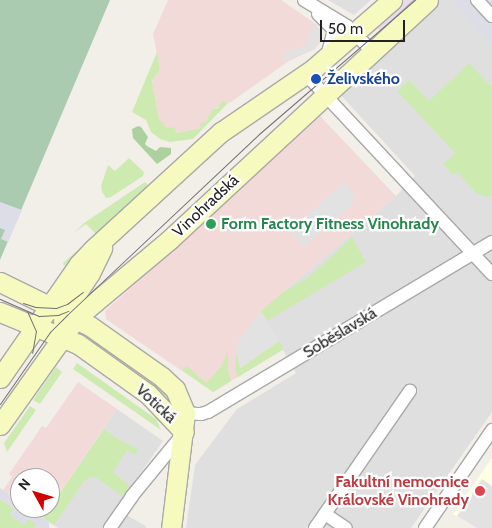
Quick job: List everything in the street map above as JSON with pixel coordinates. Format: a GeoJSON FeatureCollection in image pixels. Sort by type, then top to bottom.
{"type":"FeatureCollection","features":[{"type":"Feature","properties":{"kind":"main road","name":"Vinohradská"},"geometry":{"type":"LineString","coordinates":[[0,425],[62,336],[64,311],[83,260],[226,128],[320,64],[392,0]]}},
{"type":"Feature","properties":{"kind":"main road","name":"Vinohradská"},"geometry":{"type":"LineString","coordinates":[[0,378],[35,327],[64,311],[162,246],[428,0]]}},
{"type":"Feature","properties":{"kind":"main road","name":"Votická"},"geometry":{"type":"LineString","coordinates":[[0,282],[64,311],[162,377],[175,389],[185,413],[184,432]]}},
{"type":"Feature","properties":{"kind":"main road","name":"Votická"},"geometry":{"type":"LineString","coordinates":[[0,312],[78,344],[148,394],[184,432]]}},
{"type":"Feature","properties":{"kind":"main road"},"geometry":{"type":"LineString","coordinates":[[172,528],[184,432]]}},
{"type":"Feature","properties":{"kind":"street"},"geometry":{"type":"LineString","coordinates":[[304,0],[344,23],[372,51]]}},
{"type":"Feature","properties":{"kind":"street"},"geometry":{"type":"LineString","coordinates":[[304,0],[334,30],[334,37],[312,81],[492,274]]}},
{"type":"Feature","properties":{"kind":"street"},"geometry":{"type":"LineString","coordinates":[[477,0],[492,16]]}},
{"type":"Feature","properties":{"kind":"street","name":"Soběslavská"},"geometry":{"type":"LineString","coordinates":[[185,413],[201,414],[208,412],[492,242]]}},
{"type":"Feature","properties":{"kind":"street"},"geometry":{"type":"LineString","coordinates":[[315,528],[410,391]]}},
{"type":"Feature","properties":{"kind":"street"},"geometry":{"type":"LineString","coordinates":[[425,528],[492,430]]}},
{"type":"Feature","properties":{"kind":"street"},"geometry":{"type":"LineString","coordinates":[[110,528],[132,496],[184,432]]}},
{"type":"Feature","properties":{"kind":"street"},"geometry":{"type":"LineString","coordinates":[[325,514],[346,528]]}},
{"type":"Feature","properties":{"kind":"shaded area"},"geometry":{"type":"Polygon","coordinates":[[[0,0],[110,0],[0,260],[0,0]]]}},
{"type":"Feature","properties":{"kind":"shaded area"},"geometry":{"type":"Polygon","coordinates":[[[168,0],[281,0],[316,24],[322,33],[322,40],[315,49],[289,61],[231,102],[213,109],[201,128],[176,133],[162,124],[159,119],[152,81],[160,68],[153,34],[168,0]]]}},
{"type":"Feature","properties":{"kind":"shaded area"},"geometry":{"type":"Polygon","coordinates":[[[328,0],[371,0],[354,15],[328,0]]]}},
{"type":"Feature","properties":{"kind":"shaded area"},"geometry":{"type":"Polygon","coordinates":[[[401,0],[419,0],[381,33],[375,24],[401,0]]]}},
{"type":"Feature","properties":{"kind":"shaded area"},"geometry":{"type":"Polygon","coordinates":[[[438,0],[457,0],[492,37],[492,412],[411,528],[186,528],[195,465],[237,409],[296,373],[261,311],[396,196],[415,176],[337,91],[438,0]]]}},
{"type":"Feature","properties":{"kind":"shaded area"},"geometry":{"type":"Polygon","coordinates":[[[451,0],[492,0],[492,44],[471,21],[451,0]]]}},
{"type":"Feature","properties":{"kind":"shaded area"},"geometry":{"type":"Polygon","coordinates":[[[315,24],[321,35],[315,48],[284,62],[285,52],[306,45],[310,32],[313,31],[311,26],[315,24]]]}},
{"type":"Feature","properties":{"kind":"shaded area"},"geometry":{"type":"Polygon","coordinates":[[[320,116],[396,196],[261,311],[284,349],[213,392],[106,319],[105,311],[320,116]]]}},
{"type":"Feature","properties":{"kind":"shaded area"},"geometry":{"type":"Polygon","coordinates":[[[344,182],[353,192],[354,198],[351,205],[304,247],[290,231],[344,182]]]}},
{"type":"Feature","properties":{"kind":"shaded area"},"geometry":{"type":"Polygon","coordinates":[[[0,202],[22,210],[8,242],[1,239],[5,230],[0,228],[0,202]]]}},
{"type":"Feature","properties":{"kind":"shaded area"},"geometry":{"type":"Polygon","coordinates":[[[261,311],[279,341],[240,368],[236,353],[239,340],[261,311]]]}},
{"type":"Feature","properties":{"kind":"shaded area"},"geometry":{"type":"Polygon","coordinates":[[[78,382],[117,409],[60,492],[60,468],[13,468],[42,426],[46,428],[78,382]]]}},
{"type":"Feature","properties":{"kind":"shaded area"},"geometry":{"type":"Polygon","coordinates":[[[117,409],[163,441],[131,487],[128,516],[146,526],[146,528],[58,528],[43,518],[60,518],[60,493],[117,409]]]}},
{"type":"Feature","properties":{"kind":"shaded area","name":"Fakultní nemocnice Královské Vinohrady"},"geometry":{"type":"Polygon","coordinates":[[[492,458],[492,528],[477,528],[453,514],[492,458]]]}},
{"type":"Feature","properties":{"kind":"shaded area","name":"Fakultní nemocnice Královské Vinohrady"},"geometry":{"type":"Polygon","coordinates":[[[482,479],[492,486],[492,528],[477,528],[457,516],[482,479]]]}},
{"type":"Feature","properties":{"kind":"shaded area"},"geometry":{"type":"Polygon","coordinates":[[[10,480],[10,495],[3,490],[10,480]]]}},
{"type":"Feature","properties":{"kind":"shaded area"},"geometry":{"type":"Polygon","coordinates":[[[0,488],[10,495],[10,505],[0,499],[0,488]]]}},
{"type":"Feature","properties":{"kind":"shaded area"},"geometry":{"type":"Polygon","coordinates":[[[14,518],[43,518],[49,522],[49,528],[34,528],[36,524],[29,519],[24,525],[14,518]]]}},
{"type":"Feature","properties":{"kind":"green space"},"geometry":{"type":"Polygon","coordinates":[[[157,52],[160,69],[152,81],[159,119],[166,127],[175,128],[176,133],[201,128],[200,123],[205,122],[213,109],[218,108],[222,101],[228,103],[193,139],[170,142],[160,139],[151,132],[146,120],[132,112],[157,52]]]}},
{"type":"Feature","properties":{"kind":"green space"},"geometry":{"type":"Polygon","coordinates":[[[469,63],[492,87],[492,196],[488,197],[476,193],[457,172],[453,175],[443,164],[455,153],[397,91],[409,80],[429,101],[469,63]]]}},
{"type":"Feature","properties":{"kind":"green space"},"geometry":{"type":"Polygon","coordinates":[[[138,126],[141,127],[148,137],[145,144],[147,146],[156,151],[160,147],[171,148],[171,154],[157,164],[133,138],[132,129],[138,126]]]}},
{"type":"Feature","properties":{"kind":"green space"},"geometry":{"type":"Polygon","coordinates":[[[129,158],[144,172],[143,176],[111,197],[106,198],[101,186],[108,165],[115,171],[129,158]]]}},
{"type":"Feature","properties":{"kind":"green space"},"geometry":{"type":"Polygon","coordinates":[[[145,182],[150,187],[64,266],[63,263],[96,234],[86,224],[74,233],[84,223],[145,182]]]}},
{"type":"Feature","properties":{"kind":"green space"},"geometry":{"type":"Polygon","coordinates":[[[352,237],[366,262],[267,321],[261,311],[283,292],[309,277],[352,237]]]}},
{"type":"Feature","properties":{"kind":"green space"},"geometry":{"type":"Polygon","coordinates":[[[90,333],[167,392],[172,403],[170,404],[84,341],[90,333]]]}},
{"type":"Feature","properties":{"kind":"green space"},"geometry":{"type":"Polygon","coordinates":[[[279,341],[284,349],[238,377],[235,370],[236,353],[241,368],[279,341]]]}},
{"type":"Feature","properties":{"kind":"green space"},"geometry":{"type":"Polygon","coordinates":[[[228,351],[228,370],[231,381],[213,392],[182,370],[187,366],[206,383],[221,367],[228,351]]]}},
{"type":"Feature","properties":{"kind":"green space"},"geometry":{"type":"Polygon","coordinates":[[[77,363],[156,419],[161,430],[73,369],[77,363]]]}},
{"type":"Feature","properties":{"kind":"green space"},"geometry":{"type":"Polygon","coordinates":[[[56,367],[62,372],[40,404],[33,400],[56,367]]]}},
{"type":"Feature","properties":{"kind":"green space"},"geometry":{"type":"Polygon","coordinates":[[[30,406],[36,410],[7,452],[4,443],[30,406]]]}},
{"type":"Feature","properties":{"kind":"green space"},"geometry":{"type":"Polygon","coordinates":[[[104,429],[121,441],[138,449],[135,455],[127,450],[113,472],[131,487],[124,497],[95,477],[89,477],[60,516],[60,493],[104,429]]]}},
{"type":"Feature","properties":{"kind":"green space"},"geometry":{"type":"Polygon","coordinates":[[[0,499],[10,505],[10,518],[29,519],[37,524],[34,528],[0,528],[0,499]]]}},
{"type":"Feature","properties":{"kind":"green space"},"geometry":{"type":"Polygon","coordinates":[[[43,518],[59,518],[54,525],[43,518]]]}},
{"type":"Feature","properties":{"kind":"tram line"},"geometry":{"type":"LineString","coordinates":[[0,404],[50,332],[68,314],[259,134],[415,0]]}},
{"type":"Feature","properties":{"kind":"tram line"},"geometry":{"type":"LineString","coordinates":[[23,303],[35,307],[56,308],[67,304],[83,292]]}},
{"type":"Feature","properties":{"kind":"tram line"},"geometry":{"type":"LineString","coordinates":[[0,299],[39,316],[58,315],[68,311]]}},
{"type":"Feature","properties":{"kind":"tram line"},"geometry":{"type":"LineString","coordinates":[[27,311],[36,331],[32,353]]}},
{"type":"Feature","properties":{"kind":"place","name":"Želivského"},"geometry":{"type":"Point","coordinates":[316,79]}},
{"type":"Feature","properties":{"kind":"place","name":"Form Factory Fitness Vinohrady"},"geometry":{"type":"Point","coordinates":[211,224]}},
{"type":"Feature","properties":{"kind":"place","name":"Fakultní nemocnice Královské Vinohrady"},"geometry":{"type":"Point","coordinates":[480,491]}}]}
